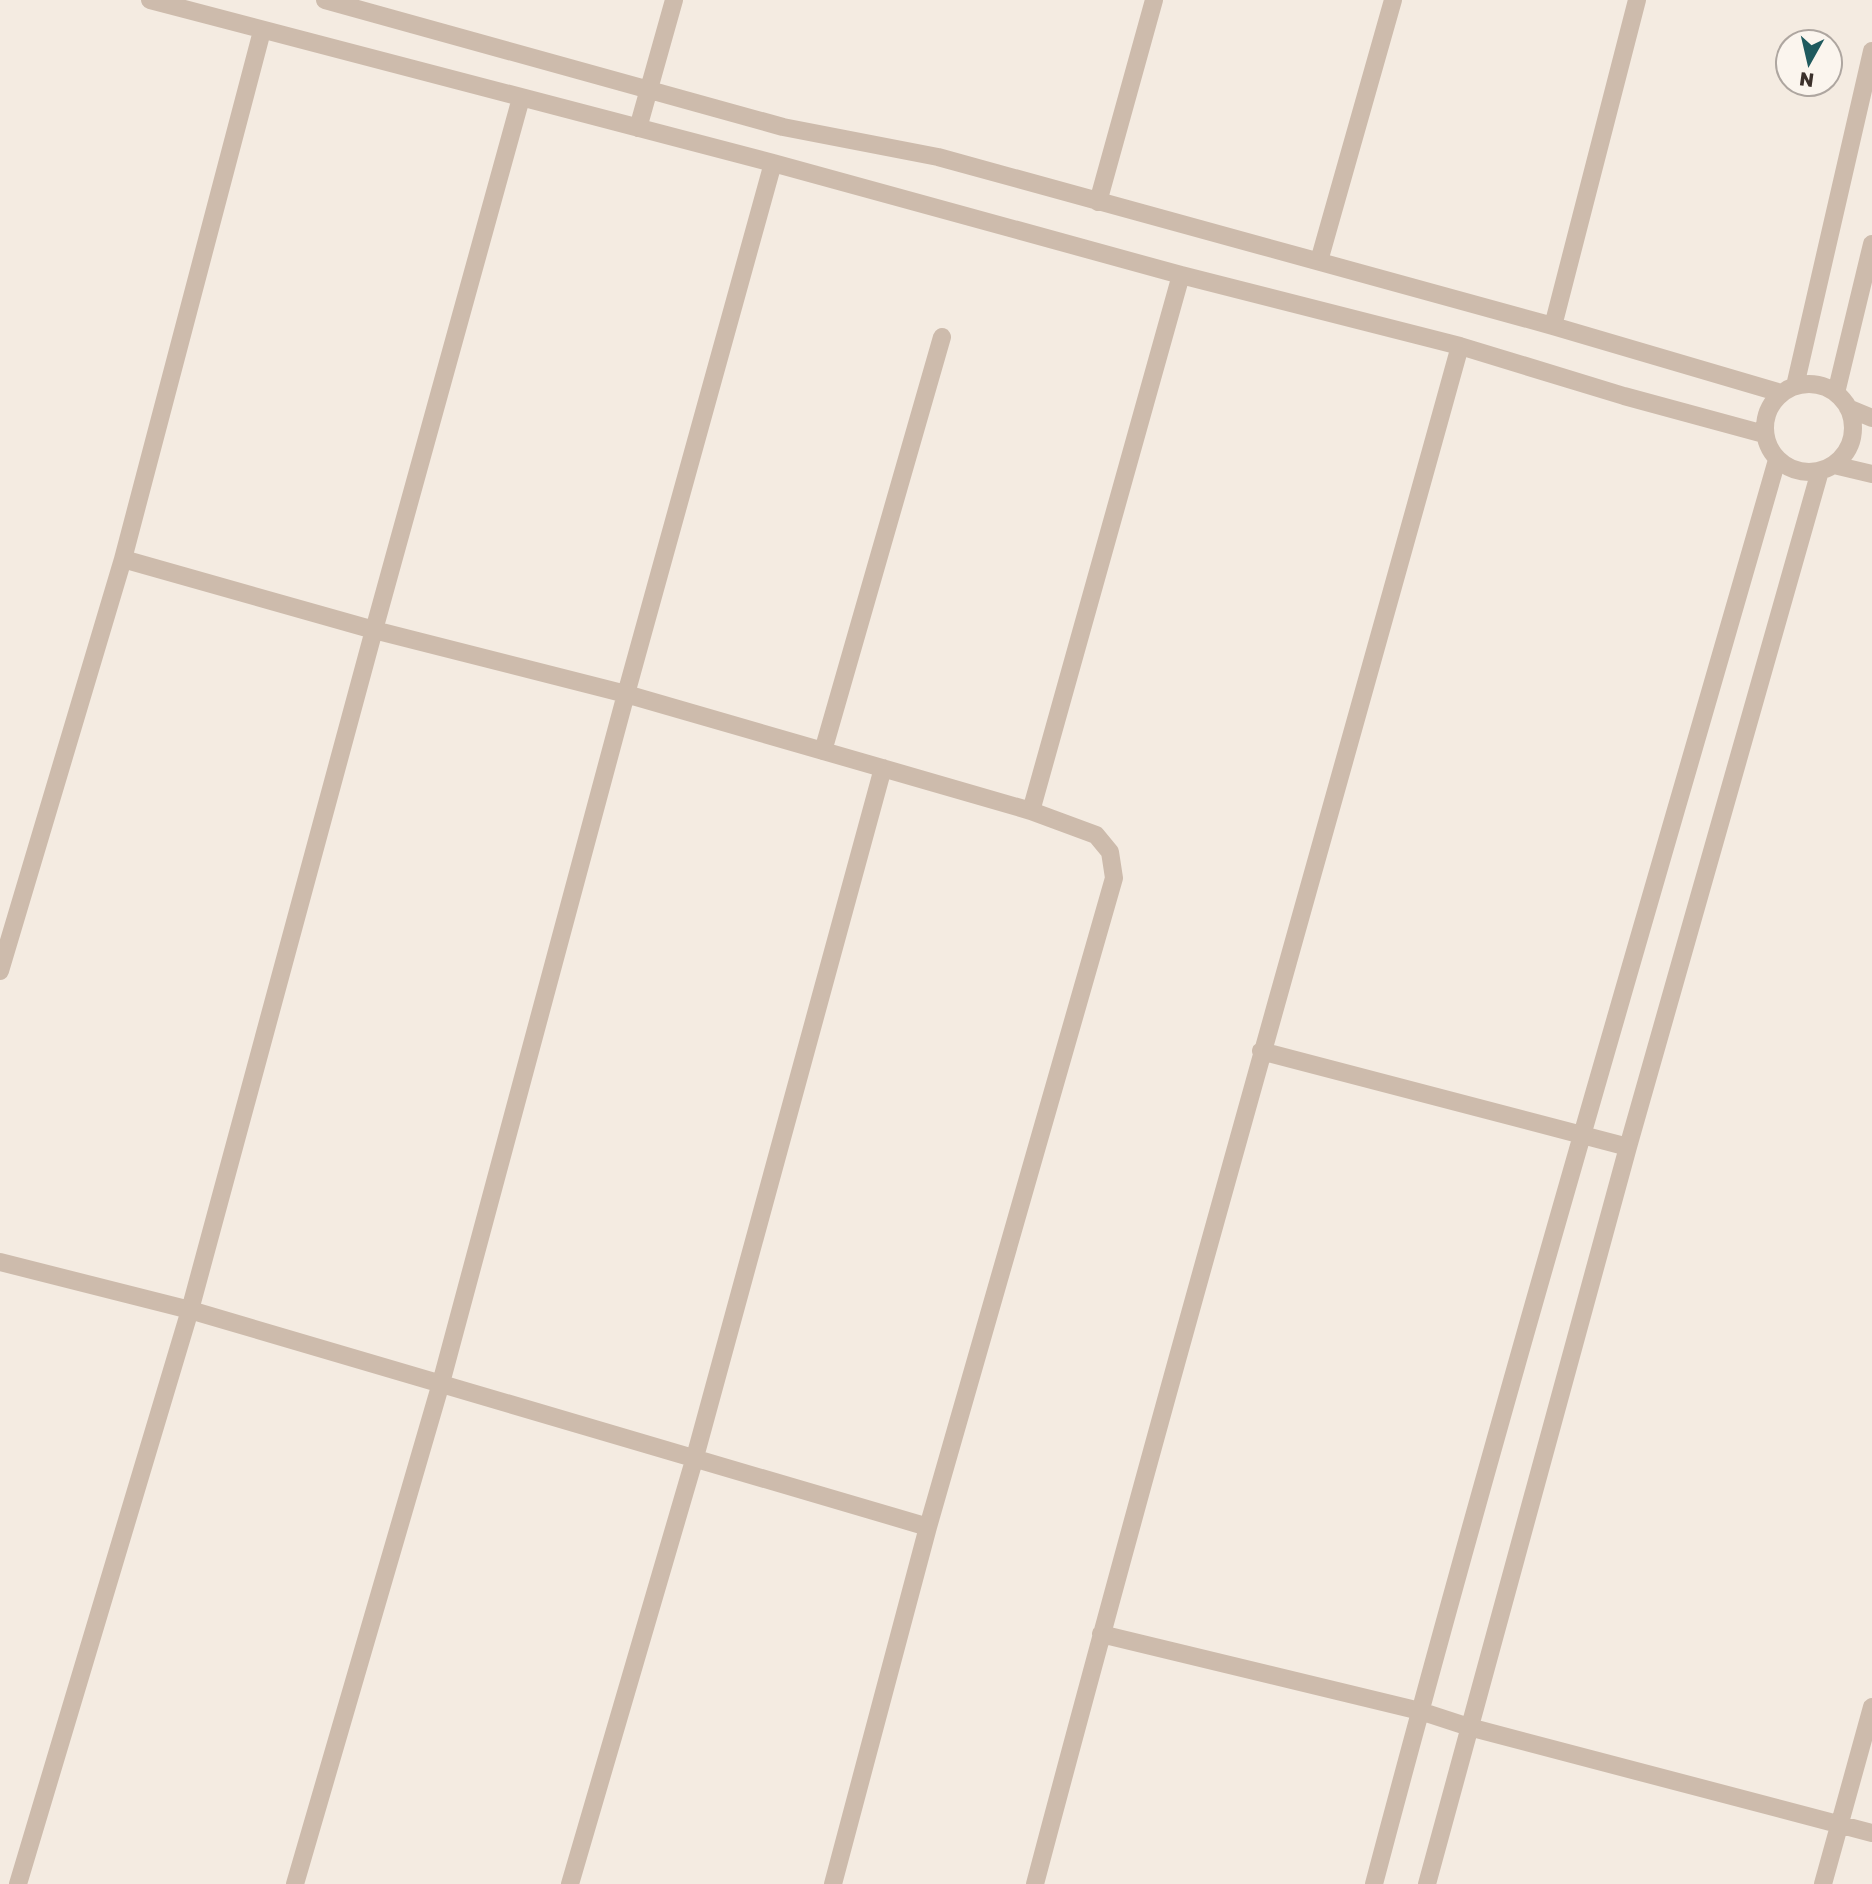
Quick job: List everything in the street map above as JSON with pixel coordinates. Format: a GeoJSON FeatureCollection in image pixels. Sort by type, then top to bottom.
{"type":"FeatureCollection","features":[{"type":"Feature","properties":{"kind":"street"},"geometry":{"type":"LineString","coordinates":[[150,0],[773,163],[1181,275],[1460,346],[1624,396],[1764,433]]}},
{"type":"Feature","properties":{"kind":"street"},"geometry":{"type":"LineString","coordinates":[[325,0],[783,127],[938,157],[1788,390],[1819,385],[1836,393],[1848,408],[1852,417],[1853,436],[1845,454],[1827,468],[1628,1147],[1427,1884]]}},
{"type":"Feature","properties":{"kind":"street"},"geometry":{"type":"LineString","coordinates":[[638,128],[674,0]]}},
{"type":"Feature","properties":{"kind":"street"},"geometry":{"type":"LineString","coordinates":[[1098,202],[1154,0]]}},
{"type":"Feature","properties":{"kind":"street"},"geometry":{"type":"LineString","coordinates":[[1319,261],[1393,0]]}},
{"type":"Feature","properties":{"kind":"street"},"geometry":{"type":"LineString","coordinates":[[1553,326],[1637,0]]}},
{"type":"Feature","properties":{"kind":"street"},"geometry":{"type":"LineString","coordinates":[[0,971],[122,559],[262,31]]}},
{"type":"Feature","properties":{"kind":"street"},"geometry":{"type":"LineString","coordinates":[[1872,51],[1788,390],[1771,404],[1765,419],[1764,433],[1768,448],[1777,460],[1790,469],[1805,473],[1827,468],[1872,474]]}},
{"type":"Feature","properties":{"kind":"street"},"geometry":{"type":"LineString","coordinates":[[18,1884],[190,1310],[373,630],[521,97]]}},
{"type":"Feature","properties":{"kind":"street"},"geometry":{"type":"LineString","coordinates":[[295,1884],[441,1383],[626,694],[773,163]]}},
{"type":"Feature","properties":{"kind":"street"},"geometry":{"type":"LineString","coordinates":[[1836,393],[1872,244]]}},
{"type":"Feature","properties":{"kind":"street"},"geometry":{"type":"LineString","coordinates":[[1031,811],[1181,275]]}},
{"type":"Feature","properties":{"kind":"street"},"geometry":{"type":"LineString","coordinates":[[822,751],[942,337]]}},
{"type":"Feature","properties":{"kind":"street"},"geometry":{"type":"LineString","coordinates":[[1035,1884],[1261,1051],[1322,845],[1460,346]]}},
{"type":"Feature","properties":{"kind":"street"},"geometry":{"type":"LineString","coordinates":[[1848,408],[1872,418]]}},
{"type":"Feature","properties":{"kind":"street"},"geometry":{"type":"LineString","coordinates":[[1374,1884],[1420,1711],[1777,460]]}},
{"type":"Feature","properties":{"kind":"street"},"geometry":{"type":"LineString","coordinates":[[122,559],[373,630],[626,694],[1031,811],[1096,835],[1110,852],[1114,878],[928,1527],[833,1884]]}},
{"type":"Feature","properties":{"kind":"street"},"geometry":{"type":"LineString","coordinates":[[570,1884],[695,1457],[883,768]]}},
{"type":"Feature","properties":{"kind":"street"},"geometry":{"type":"LineString","coordinates":[[1261,1051],[1628,1147]]}},
{"type":"Feature","properties":{"kind":"street"},"geometry":{"type":"LineString","coordinates":[[0,1262],[190,1310],[928,1527]]}},
{"type":"Feature","properties":{"kind":"street"},"geometry":{"type":"LineString","coordinates":[[1101,1634],[1420,1711],[1469,1727],[1872,1833]]}},
{"type":"Feature","properties":{"kind":"street"},"geometry":{"type":"LineString","coordinates":[[1823,1884],[1872,1707]]}}]}
